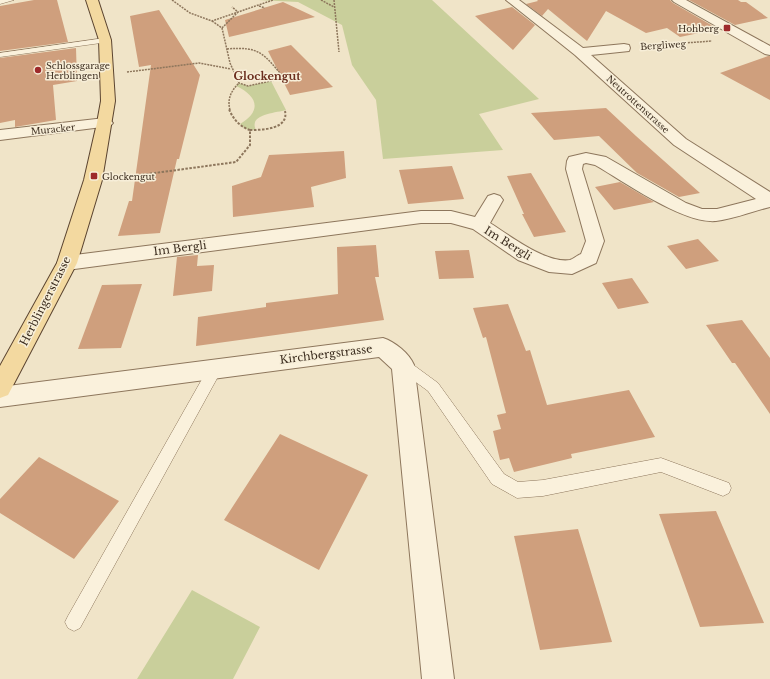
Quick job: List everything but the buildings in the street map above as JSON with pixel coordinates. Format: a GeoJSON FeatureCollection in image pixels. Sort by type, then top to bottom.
{"type":"FeatureCollection","features":[{"type":"Feature","properties":{"kind":"main road","name":"Herblingerstrasse"},"geometry":{"type":"LineString","coordinates":[[0,388],[67,263],[93,180],[105,123],[108,101],[108,75],[105,40],[92,0]]}},
{"type":"Feature","properties":{"kind":"street","name":"Neutrottenstrasse"},"geometry":{"type":"LineString","coordinates":[[512,0],[580,52],[680,142],[770,200]]}},
{"type":"Feature","properties":{"kind":"street"},"geometry":{"type":"LineString","coordinates":[[678,0],[770,51]]}},
{"type":"Feature","properties":{"kind":"street","name":"Bergliweg"},"geometry":{"type":"LineString","coordinates":[[580,52],[624,48]]}},
{"type":"Feature","properties":{"kind":"street","name":"Muracker"},"geometry":{"type":"LineString","coordinates":[[0,135],[105,123]]}},
{"type":"Feature","properties":{"kind":"street","name":"Im Bergli"},"geometry":{"type":"LineString","coordinates":[[67,263],[421,217],[451,218],[480,225],[525,256],[549,266],[572,267],[589,258],[595,241],[574,169],[576,161],[586,158],[600,161],[680,207],[700,215],[717,215],[770,200]]}},
{"type":"Feature","properties":{"kind":"street"},"geometry":{"type":"LineString","coordinates":[[480,225],[494,200]]}},
{"type":"Feature","properties":{"kind":"street","name":"Kirchbergstrasse"},"geometry":{"type":"LineString","coordinates":[[0,397],[383,347],[403,365]]}},
{"type":"Feature","properties":{"kind":"street"},"geometry":{"type":"LineString","coordinates":[[403,365],[438,679]]}},
{"type":"Feature","properties":{"kind":"lane"},"geometry":{"type":"LineString","coordinates":[[0,2],[11,0]]}},
{"type":"Feature","properties":{"kind":"lane"},"geometry":{"type":"LineString","coordinates":[[0,55],[105,40]]}},
{"type":"Feature","properties":{"kind":"lane"},"geometry":{"type":"LineString","coordinates":[[403,365],[433,387],[498,479],[517,490],[543,488],[661,465],[723,488]]}},
{"type":"Feature","properties":{"kind":"lane"},"geometry":{"type":"LineString","coordinates":[[74,622],[215,369]]}},
{"type":"Feature","properties":{"kind":"path"},"geometry":{"type":"LineString","coordinates":[[172,0],[190,13],[212,21],[222,28],[226,49],[231,70],[239,83],[248,86],[284,78],[262,53],[254,48],[226,49]]}},
{"type":"Feature","properties":{"kind":"path"},"geometry":{"type":"LineString","coordinates":[[212,21],[222,19],[273,0]]}},
{"type":"Feature","properties":{"kind":"path"},"geometry":{"type":"LineString","coordinates":[[321,0],[334,7]]}},
{"type":"Feature","properties":{"kind":"path"},"geometry":{"type":"LineString","coordinates":[[334,0],[340,52]]}},
{"type":"Feature","properties":{"kind":"path"},"geometry":{"type":"LineString","coordinates":[[256,6],[265,8]]}},
{"type":"Feature","properties":{"kind":"path"},"geometry":{"type":"LineString","coordinates":[[232,7],[238,12]]}},
{"type":"Feature","properties":{"kind":"path"},"geometry":{"type":"LineString","coordinates":[[222,28],[238,12]]}},
{"type":"Feature","properties":{"kind":"path","name":"Bergliweg"},"geometry":{"type":"LineString","coordinates":[[624,48],[746,39]]}},
{"type":"Feature","properties":{"kind":"path"},"geometry":{"type":"LineString","coordinates":[[108,75],[199,63],[231,70]]}},
{"type":"Feature","properties":{"kind":"path"},"geometry":{"type":"LineString","coordinates":[[239,83],[229,96],[228,108],[234,120],[245,129],[270,128],[279,125],[286,119],[287,115],[285,111]]}},
{"type":"Feature","properties":{"kind":"path"},"geometry":{"type":"LineString","coordinates":[[93,180],[236,162],[250,145],[250,130]]}},
{"type":"Feature","properties":{"kind":"green space"},"geometry":{"type":"Polygon","coordinates":[[[258,0],[432,0],[539,99],[479,114],[503,150],[383,159],[376,100],[352,65],[342,25],[298,2],[258,0]]]}},
{"type":"Feature","properties":{"kind":"green space"},"geometry":{"type":"Polygon","coordinates":[[[271,81],[286,110],[259,117],[255,125],[256,130],[245,129],[240,124],[252,114],[254,109],[253,99],[249,94],[236,86],[239,83],[248,86],[271,81]]]}},
{"type":"Feature","properties":{"kind":"green space"},"geometry":{"type":"Polygon","coordinates":[[[192,590],[260,627],[233,679],[137,679],[192,590]]]}},
{"type":"Feature","properties":{"kind":"place","name":"Hohberg"},"geometry":{"type":"Point","coordinates":[727,28]}},
{"type":"Feature","properties":{"kind":"place","name":"Schlossgarage Herblingen"},"geometry":{"type":"Point","coordinates":[38,70]}},
{"type":"Feature","properties":{"kind":"place","name":"Glockengut"},"geometry":{"type":"Point","coordinates":[94,176]}},
{"type":"Feature","properties":{"kind":"district","name":"Glockengut"},"geometry":{"type":"Point","coordinates":[267,76]}}]}
